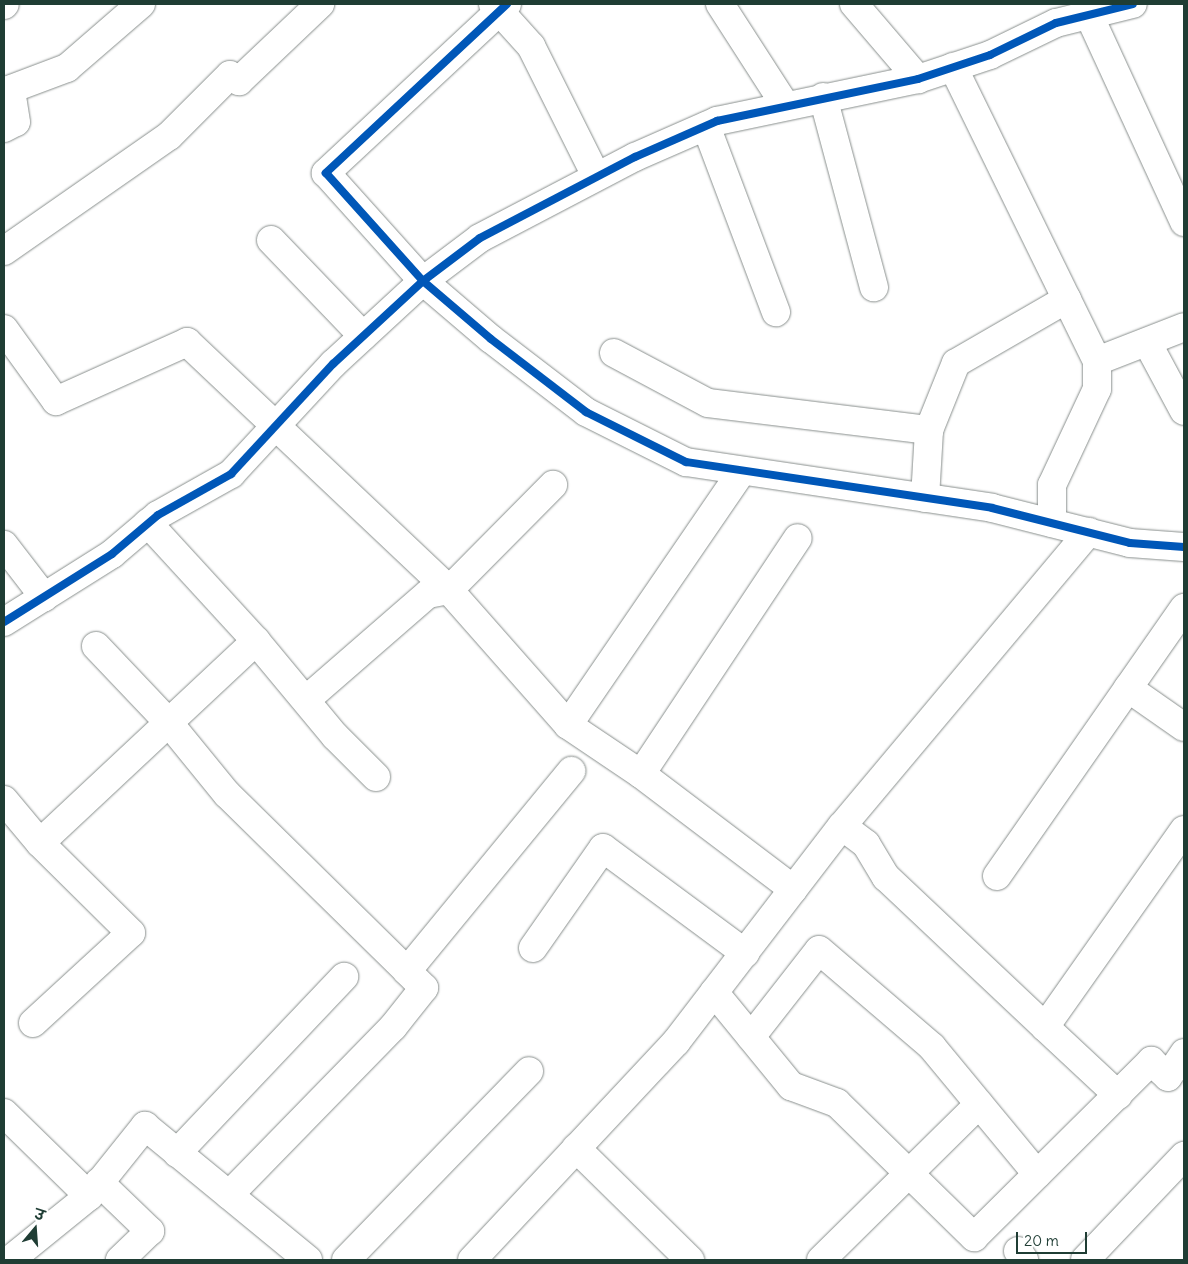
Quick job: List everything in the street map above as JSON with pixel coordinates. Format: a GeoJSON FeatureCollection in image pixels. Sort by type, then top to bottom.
{"type":"FeatureCollection","features":[{"type":"Feature","properties":{"kind":"street"},"geometry":{"type":"LineString","coordinates":[[4,128],[16,122],[12,89],[67,68],[141,4]]}},
{"type":"Feature","properties":{"kind":"street"},"geometry":{"type":"LineString","coordinates":[[4,251],[170,136],[230,76],[239,81],[320,4]]}},
{"type":"Feature","properties":{"kind":"street"},"geometry":{"type":"LineString","coordinates":[[720,4],[785,105]]}},
{"type":"Feature","properties":{"kind":"street"},"geometry":{"type":"LineString","coordinates":[[854,4],[918,79]]}},
{"type":"Feature","properties":{"kind":"street"},"geometry":{"type":"LineString","coordinates":[[4,622],[112,554],[148,524],[230,474],[273,427],[363,336],[423,281],[480,238],[596,176],[706,126],[785,105],[918,79],[990,55],[1056,23],[1133,4]]}},
{"type":"Feature","properties":{"kind":"street"},"geometry":{"type":"LineString","coordinates":[[596,176],[531,46],[500,6],[326,173],[423,281],[586,412],[686,462],[742,472],[925,498],[1052,523],[1130,542],[1184,547]]}},
{"type":"Feature","properties":{"kind":"street"},"geometry":{"type":"LineString","coordinates":[[1090,15],[1184,222]]}},
{"type":"Feature","properties":{"kind":"street"},"geometry":{"type":"LineString","coordinates":[[954,67],[1097,361],[1097,389],[1052,485],[1052,523]]}},
{"type":"Feature","properties":{"kind":"street"},"geometry":{"type":"LineString","coordinates":[[823,97],[874,287]]}},
{"type":"Feature","properties":{"kind":"street"},"geometry":{"type":"LineString","coordinates":[[706,126],[776,312]]}},
{"type":"Feature","properties":{"kind":"street"},"geometry":{"type":"LineString","coordinates":[[271,240],[363,336]]}},
{"type":"Feature","properties":{"kind":"street"},"geometry":{"type":"LineString","coordinates":[[925,498],[928,430],[956,363],[1068,300]]}},
{"type":"Feature","properties":{"kind":"street"},"geometry":{"type":"LineString","coordinates":[[1097,361],[1184,327]]}},
{"type":"Feature","properties":{"kind":"street"},"geometry":{"type":"LineString","coordinates":[[4,329],[56,401],[187,342],[273,427],[448,590],[568,725],[641,774],[794,889]]}},
{"type":"Feature","properties":{"kind":"street"},"geometry":{"type":"LineString","coordinates":[[1147,342],[1184,411]]}},
{"type":"Feature","properties":{"kind":"street"},"geometry":{"type":"LineString","coordinates":[[614,354],[708,403],[928,430]]}},
{"type":"Feature","properties":{"kind":"street"},"geometry":{"type":"LineString","coordinates":[[568,725],[742,472]]}},
{"type":"Feature","properties":{"kind":"street"},"geometry":{"type":"LineString","coordinates":[[307,700],[428,594],[448,590],[553,484]]}},
{"type":"Feature","properties":{"kind":"street"},"geometry":{"type":"LineString","coordinates":[[148,524],[256,641],[307,700],[334,736],[376,777]]}},
{"type":"Feature","properties":{"kind":"street"},"geometry":{"type":"LineString","coordinates":[[481,1257],[576,1148],[676,1042],[842,826],[1089,532]]}},
{"type":"Feature","properties":{"kind":"street"},"geometry":{"type":"LineString","coordinates":[[641,774],[798,538]]}},
{"type":"Feature","properties":{"kind":"street"},"geometry":{"type":"LineString","coordinates":[[4,545],[44,597]]}},
{"type":"Feature","properties":{"kind":"street"},"geometry":{"type":"LineString","coordinates":[[997,876],[1184,608]]}},
{"type":"Feature","properties":{"kind":"street"},"geometry":{"type":"LineString","coordinates":[[40,843],[256,641]]}},
{"type":"Feature","properties":{"kind":"street"},"geometry":{"type":"LineString","coordinates":[[96,646],[169,723],[227,794],[424,988],[393,1027],[229,1196]]}},
{"type":"Feature","properties":{"kind":"street"},"geometry":{"type":"LineString","coordinates":[[1128,688],[1184,728]]}},
{"type":"Feature","properties":{"kind":"street"},"geometry":{"type":"LineString","coordinates":[[408,971],[571,771]]}},
{"type":"Feature","properties":{"kind":"street"},"geometry":{"type":"LineString","coordinates":[[4,800],[40,843],[131,933],[33,1023]]}},
{"type":"Feature","properties":{"kind":"street"},"geometry":{"type":"LineString","coordinates":[[842,826],[866,844],[886,877],[1118,1095]]}},
{"type":"Feature","properties":{"kind":"street"},"geometry":{"type":"LineString","coordinates":[[1045,1027],[1184,830]]}},
{"type":"Feature","properties":{"kind":"street"},"geometry":{"type":"LineString","coordinates":[[533,948],[603,848],[744,953]]}},
{"type":"Feature","properties":{"kind":"street"},"geometry":{"type":"LineString","coordinates":[[751,1037],[819,950],[932,1047],[1037,1174]]}},
{"type":"Feature","properties":{"kind":"street"},"geometry":{"type":"LineString","coordinates":[[177,1153],[344,977]]}},
{"type":"Feature","properties":{"kind":"street"},"geometry":{"type":"LineString","coordinates":[[714,992],[791,1086],[837,1103],[974,1237],[1151,1062],[1168,1077],[1184,1053]]}},
{"type":"Feature","properties":{"kind":"street"},"geometry":{"type":"LineString","coordinates":[[346,1260],[529,1070]]}},
{"type":"Feature","properties":{"kind":"street"},"geometry":{"type":"LineString","coordinates":[[821,1260],[979,1104]]}},
{"type":"Feature","properties":{"kind":"street"},"geometry":{"type":"LineString","coordinates":[[4,1113],[94,1189],[150,1231],[120,1260]]}},
{"type":"Feature","properties":{"kind":"street"},"geometry":{"type":"LineString","coordinates":[[10,1260],[94,1189],[145,1126],[308,1260]]}},
{"type":"Feature","properties":{"kind":"street"},"geometry":{"type":"LineString","coordinates":[[576,1148],[690,1260]]}},
{"type":"Feature","properties":{"kind":"street"},"geometry":{"type":"LineString","coordinates":[[1085,1260],[1184,1156]]}},
{"type":"Feature","properties":{"kind":"cycle path"},"geometry":{"type":"LineString","coordinates":[[507,4],[326,173],[423,281],[491,339],[586,412],[686,462],[992,508],[1130,543],[1184,547]]}},
{"type":"Feature","properties":{"kind":"cycle path"},"geometry":{"type":"LineString","coordinates":[[4,622],[112,554],[158,515],[231,474],[333,364],[423,281],[480,238],[635,157],[717,121],[918,79],[990,55],[1056,23],[1133,4]]}}]}
